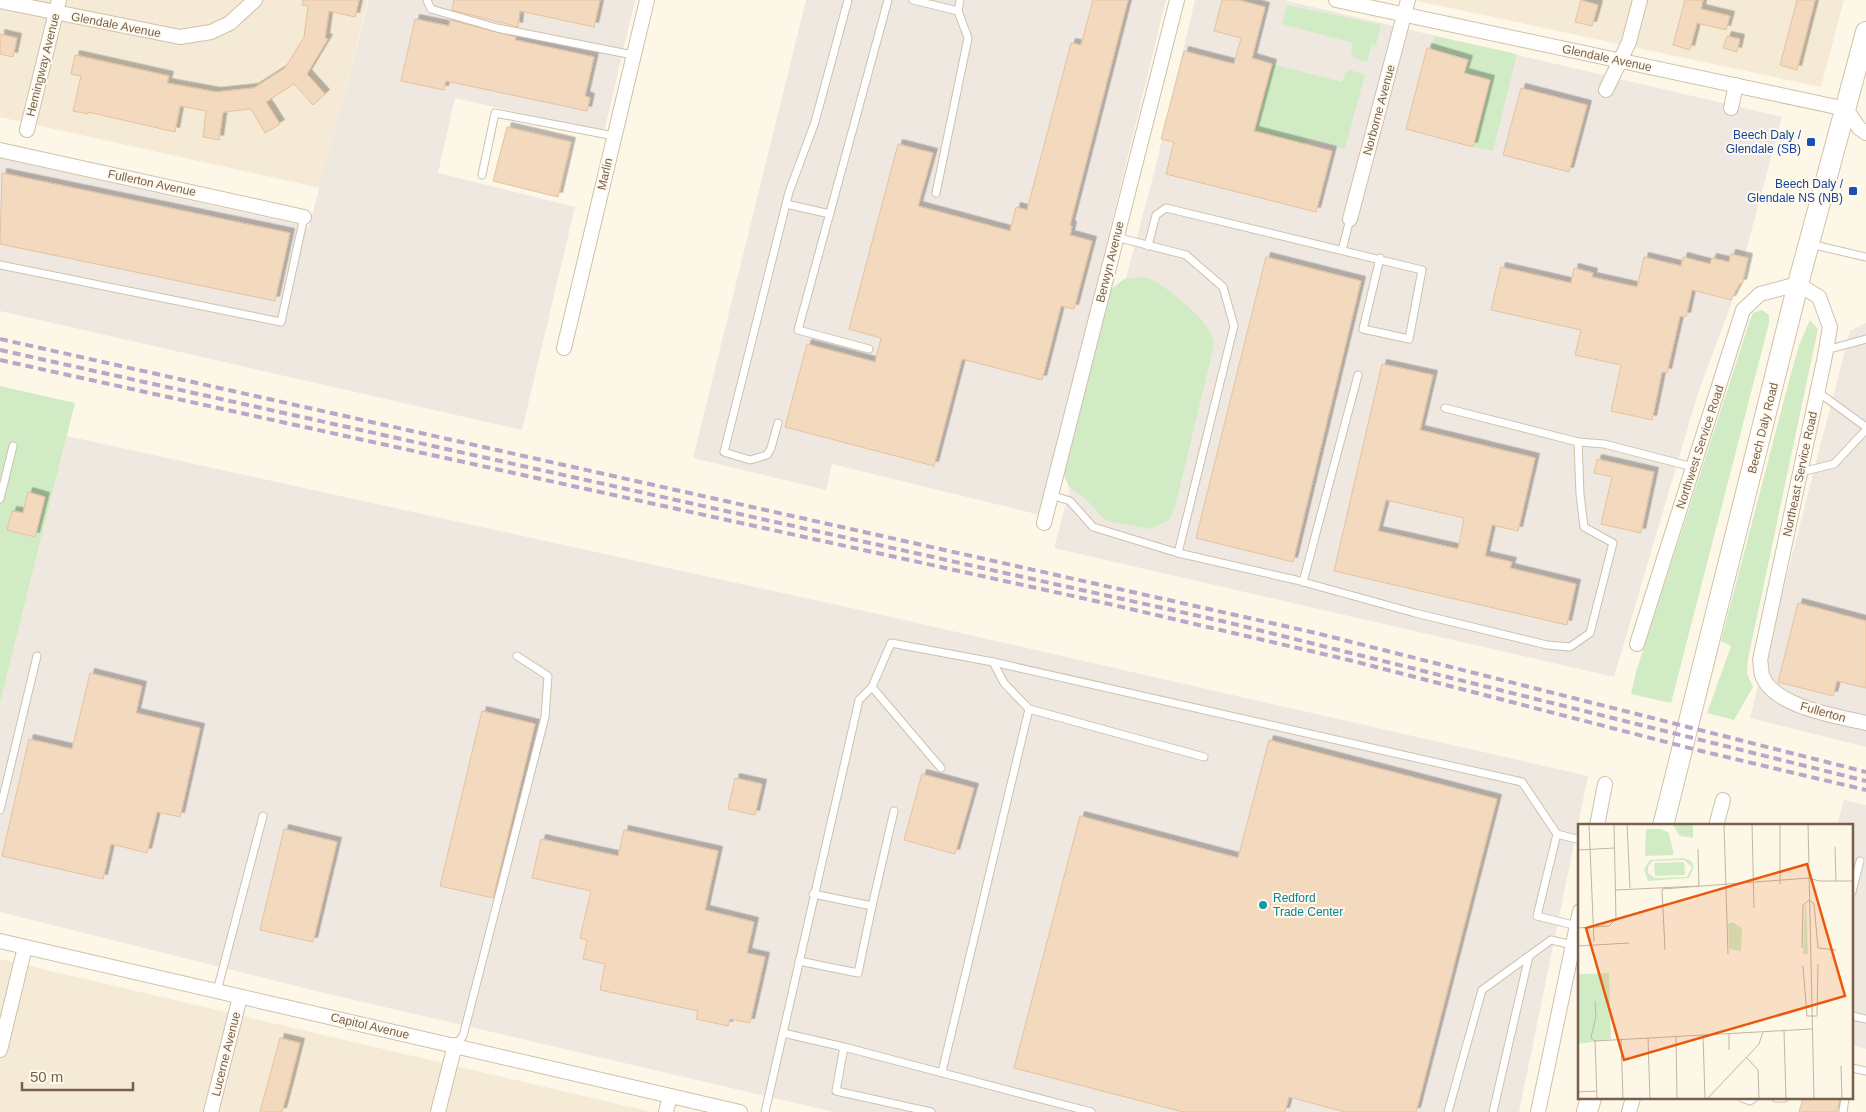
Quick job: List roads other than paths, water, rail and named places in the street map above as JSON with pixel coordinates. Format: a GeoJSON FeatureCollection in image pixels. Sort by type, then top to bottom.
{"type":"FeatureCollection","features":[{"type":"Feature","properties":{"kind":"main road","name":"Beech Daly Road"},"geometry":{"type":"LineString","coordinates":[[1663,824],[1798,284],[1866,32]]}},
{"type":"Feature","properties":{"kind":"street","name":"Glendale Avenue"},"geometry":{"type":"LineString","coordinates":[[0,1],[57,7],[180,36],[212,32],[230,23],[255,0]]}},
{"type":"Feature","properties":{"kind":"street","name":"Marlin"},"geometry":{"type":"LineString","coordinates":[[564,348],[647,0]]}},
{"type":"Feature","properties":{"kind":"street","name":"Berwyn Avenue"},"geometry":{"type":"LineString","coordinates":[[1044,523],[1177,0]]}},
{"type":"Feature","properties":{"kind":"street","name":"Glendale Avenue"},"geometry":{"type":"LineString","coordinates":[[1336,0],[1846,109]]}},
{"type":"Feature","properties":{"kind":"street","name":"Norborne Avenue"},"geometry":{"type":"LineString","coordinates":[[1350,219],[1408,0]]}},
{"type":"Feature","properties":{"kind":"street"},"geometry":{"type":"LineString","coordinates":[[1606,90],[1629,42],[1640,0]]}},
{"type":"Feature","properties":{"kind":"street","name":"Hemingway Avenue"},"geometry":{"type":"LineString","coordinates":[[28,130],[57,7]]}},
{"type":"Feature","properties":{"kind":"street"},"geometry":{"type":"LineString","coordinates":[[1731,108],[1736,85]]}},
{"type":"Feature","properties":{"kind":"street"},"geometry":{"type":"LineString","coordinates":[[1846,109],[1859,128],[1866,133]]}},
{"type":"Feature","properties":{"kind":"street","name":"Fullerton Avenue"},"geometry":{"type":"LineString","coordinates":[[0,150],[304,217]]}},
{"type":"Feature","properties":{"kind":"street","name":"Northeast Service Road"},"geometry":{"type":"LineString","coordinates":[[1762,675],[1760,660],[1818,392],[1830,327],[1819,297],[1798,284]]}},
{"type":"Feature","properties":{"kind":"street","name":"Northwest Service Road"},"geometry":{"type":"LineString","coordinates":[[1637,644],[1743,310],[1760,294],[1798,284]]}},
{"type":"Feature","properties":{"kind":"street","name":"Fullerton"},"geometry":{"type":"LineString","coordinates":[[1762,675],[1768,686],[1779,696],[1801,707],[1866,723]]}},
{"type":"Feature","properties":{"kind":"street"},"geometry":{"type":"LineString","coordinates":[[1597,824],[1605,784]]}},
{"type":"Feature","properties":{"kind":"street"},"geometry":{"type":"LineString","coordinates":[[1717,824],[1724,800]]}},
{"type":"Feature","properties":{"kind":"street"},"geometry":{"type":"LineString","coordinates":[[1538,1112],[1578,921]]}},
{"type":"Feature","properties":{"kind":"street","name":"Capitol Avenue"},"geometry":{"type":"LineString","coordinates":[[0,941],[740,1112]]}},
{"type":"Feature","properties":{"kind":"street"},"geometry":{"type":"LineString","coordinates":[[0,1050],[25,947]]}},
{"type":"Feature","properties":{"kind":"street","name":"Lucerne Avenue"},"geometry":{"type":"LineString","coordinates":[[211,1112],[240,997]]}},
{"type":"Feature","properties":{"kind":"street"},"geometry":{"type":"LineString","coordinates":[[438,1112],[455,1045]]}},
{"type":"Feature","properties":{"kind":"street"},"geometry":{"type":"LineString","coordinates":[[666,1112],[670,1096]]}},
{"type":"Feature","properties":{"kind":"lane"},"geometry":{"type":"LineString","coordinates":[[427,0],[431,9],[497,28],[634,55]]}},
{"type":"Feature","properties":{"kind":"lane"},"geometry":{"type":"LineString","coordinates":[[778,423],[772,448],[767,455],[750,460],[724,452],[786,204],[815,122],[848,0]]}},
{"type":"Feature","properties":{"kind":"lane"},"geometry":{"type":"LineString","coordinates":[[869,349],[798,330],[888,0]]}},
{"type":"Feature","properties":{"kind":"lane"},"geometry":{"type":"LineString","coordinates":[[912,0],[958,10]]}},
{"type":"Feature","properties":{"kind":"lane"},"geometry":{"type":"LineString","coordinates":[[936,193],[968,38],[958,10],[960,0]]}},
{"type":"Feature","properties":{"kind":"lane"},"geometry":{"type":"LineString","coordinates":[[482,174],[495,113],[614,136]]}},
{"type":"Feature","properties":{"kind":"lane"},"geometry":{"type":"LineString","coordinates":[[786,204],[830,214]]}},
{"type":"Feature","properties":{"kind":"lane"},"geometry":{"type":"LineString","coordinates":[[1148,246],[1156,215],[1166,208],[1380,258],[1422,270],[1409,339],[1363,329],[1380,258]]}},
{"type":"Feature","properties":{"kind":"lane"},"geometry":{"type":"LineString","coordinates":[[0,265],[281,322],[304,217]]}},
{"type":"Feature","properties":{"kind":"lane"},"geometry":{"type":"LineString","coordinates":[[1342,250],[1350,219]]}},
{"type":"Feature","properties":{"kind":"lane"},"geometry":{"type":"LineString","coordinates":[[1116,237],[1186,255],[1223,287],[1234,326],[1178,553]]}},
{"type":"Feature","properties":{"kind":"lane"},"geometry":{"type":"LineString","coordinates":[[1810,244],[1866,257]]}},
{"type":"Feature","properties":{"kind":"lane"},"geometry":{"type":"LineString","coordinates":[[1826,350],[1866,339]]}},
{"type":"Feature","properties":{"kind":"lane"},"geometry":{"type":"LineString","coordinates":[[1303,582],[1358,375]]}},
{"type":"Feature","properties":{"kind":"lane"},"geometry":{"type":"LineString","coordinates":[[1801,472],[1834,464],[1866,428],[1818,392]]}},
{"type":"Feature","properties":{"kind":"lane"},"geometry":{"type":"LineString","coordinates":[[1445,408],[1578,442],[1604,444],[1693,467]]}},
{"type":"Feature","properties":{"kind":"lane"},"geometry":{"type":"LineString","coordinates":[[1051,495],[1070,501],[1093,527],[1178,553],[1303,582],[1415,613],[1547,645],[1570,647],[1590,633],[1613,543],[1584,527],[1580,494],[1578,442]]}},
{"type":"Feature","properties":{"kind":"lane"},"geometry":{"type":"LineString","coordinates":[[0,499],[13,446]]}},
{"type":"Feature","properties":{"kind":"lane"},"geometry":{"type":"LineString","coordinates":[[765,1112],[813,894],[859,700],[872,687],[891,643],[993,662],[1522,782],[1557,834],[1578,839]]}},
{"type":"Feature","properties":{"kind":"lane"},"geometry":{"type":"LineString","coordinates":[[0,810],[37,656]]}},
{"type":"Feature","properties":{"kind":"lane"},"geometry":{"type":"LineString","coordinates":[[455,1045],[463,1036],[545,717],[548,676],[517,656]]}},
{"type":"Feature","properties":{"kind":"lane"},"geometry":{"type":"LineString","coordinates":[[993,662],[1004,683],[1030,709],[1204,757]]}},
{"type":"Feature","properties":{"kind":"lane"},"geometry":{"type":"LineString","coordinates":[[872,687],[941,768]]}},
{"type":"Feature","properties":{"kind":"lane"},"geometry":{"type":"LineString","coordinates":[[942,1072],[1030,709]]}},
{"type":"Feature","properties":{"kind":"lane"},"geometry":{"type":"LineString","coordinates":[[799,961],[858,972],[894,811]]}},
{"type":"Feature","properties":{"kind":"lane"},"geometry":{"type":"LineString","coordinates":[[217,991],[263,816]]}},
{"type":"Feature","properties":{"kind":"lane"},"geometry":{"type":"LineString","coordinates":[[1557,834],[1537,916],[1577,926]]}},
{"type":"Feature","properties":{"kind":"lane"},"geometry":{"type":"LineString","coordinates":[[1854,884],[1860,861]]}},
{"type":"Feature","properties":{"kind":"lane"},"geometry":{"type":"LineString","coordinates":[[813,894],[872,906]]}},
{"type":"Feature","properties":{"kind":"lane"},"geometry":{"type":"LineString","coordinates":[[1448,1112],[1482,990],[1550,940],[1574,945]]}},
{"type":"Feature","properties":{"kind":"lane"},"geometry":{"type":"LineString","coordinates":[[1493,1112],[1528,956]]}},
{"type":"Feature","properties":{"kind":"lane"},"geometry":{"type":"LineString","coordinates":[[783,1033],[942,1072],[1091,1112]]}},
{"type":"Feature","properties":{"kind":"lane"},"geometry":{"type":"LineString","coordinates":[[844,1047],[836,1090],[931,1112]]}},
{"type":"Feature","properties":{"kind":"railway"},"geometry":{"type":"LineString","coordinates":[[0,339],[1316,633],[1866,772]]}},
{"type":"Feature","properties":{"kind":"railway"},"geometry":{"type":"LineString","coordinates":[[0,350],[1226,622],[1866,781]]}},
{"type":"Feature","properties":{"kind":"railway"},"geometry":{"type":"LineString","coordinates":[[0,360],[1109,604],[1349,660],[1701,751],[1866,790]]}},
{"type":"Feature","properties":{"kind":"place","name":"Beech Daly / Glendale (SB)"},"geometry":{"type":"Point","coordinates":[1811,142]}},
{"type":"Feature","properties":{"kind":"place","name":"Beech Daly / Glendale NS (NB)"},"geometry":{"type":"Point","coordinates":[1853,191]}},
{"type":"Feature","properties":{"kind":"place","name":"Redford Trade Center"},"geometry":{"type":"Point","coordinates":[1263,905]}}]}
